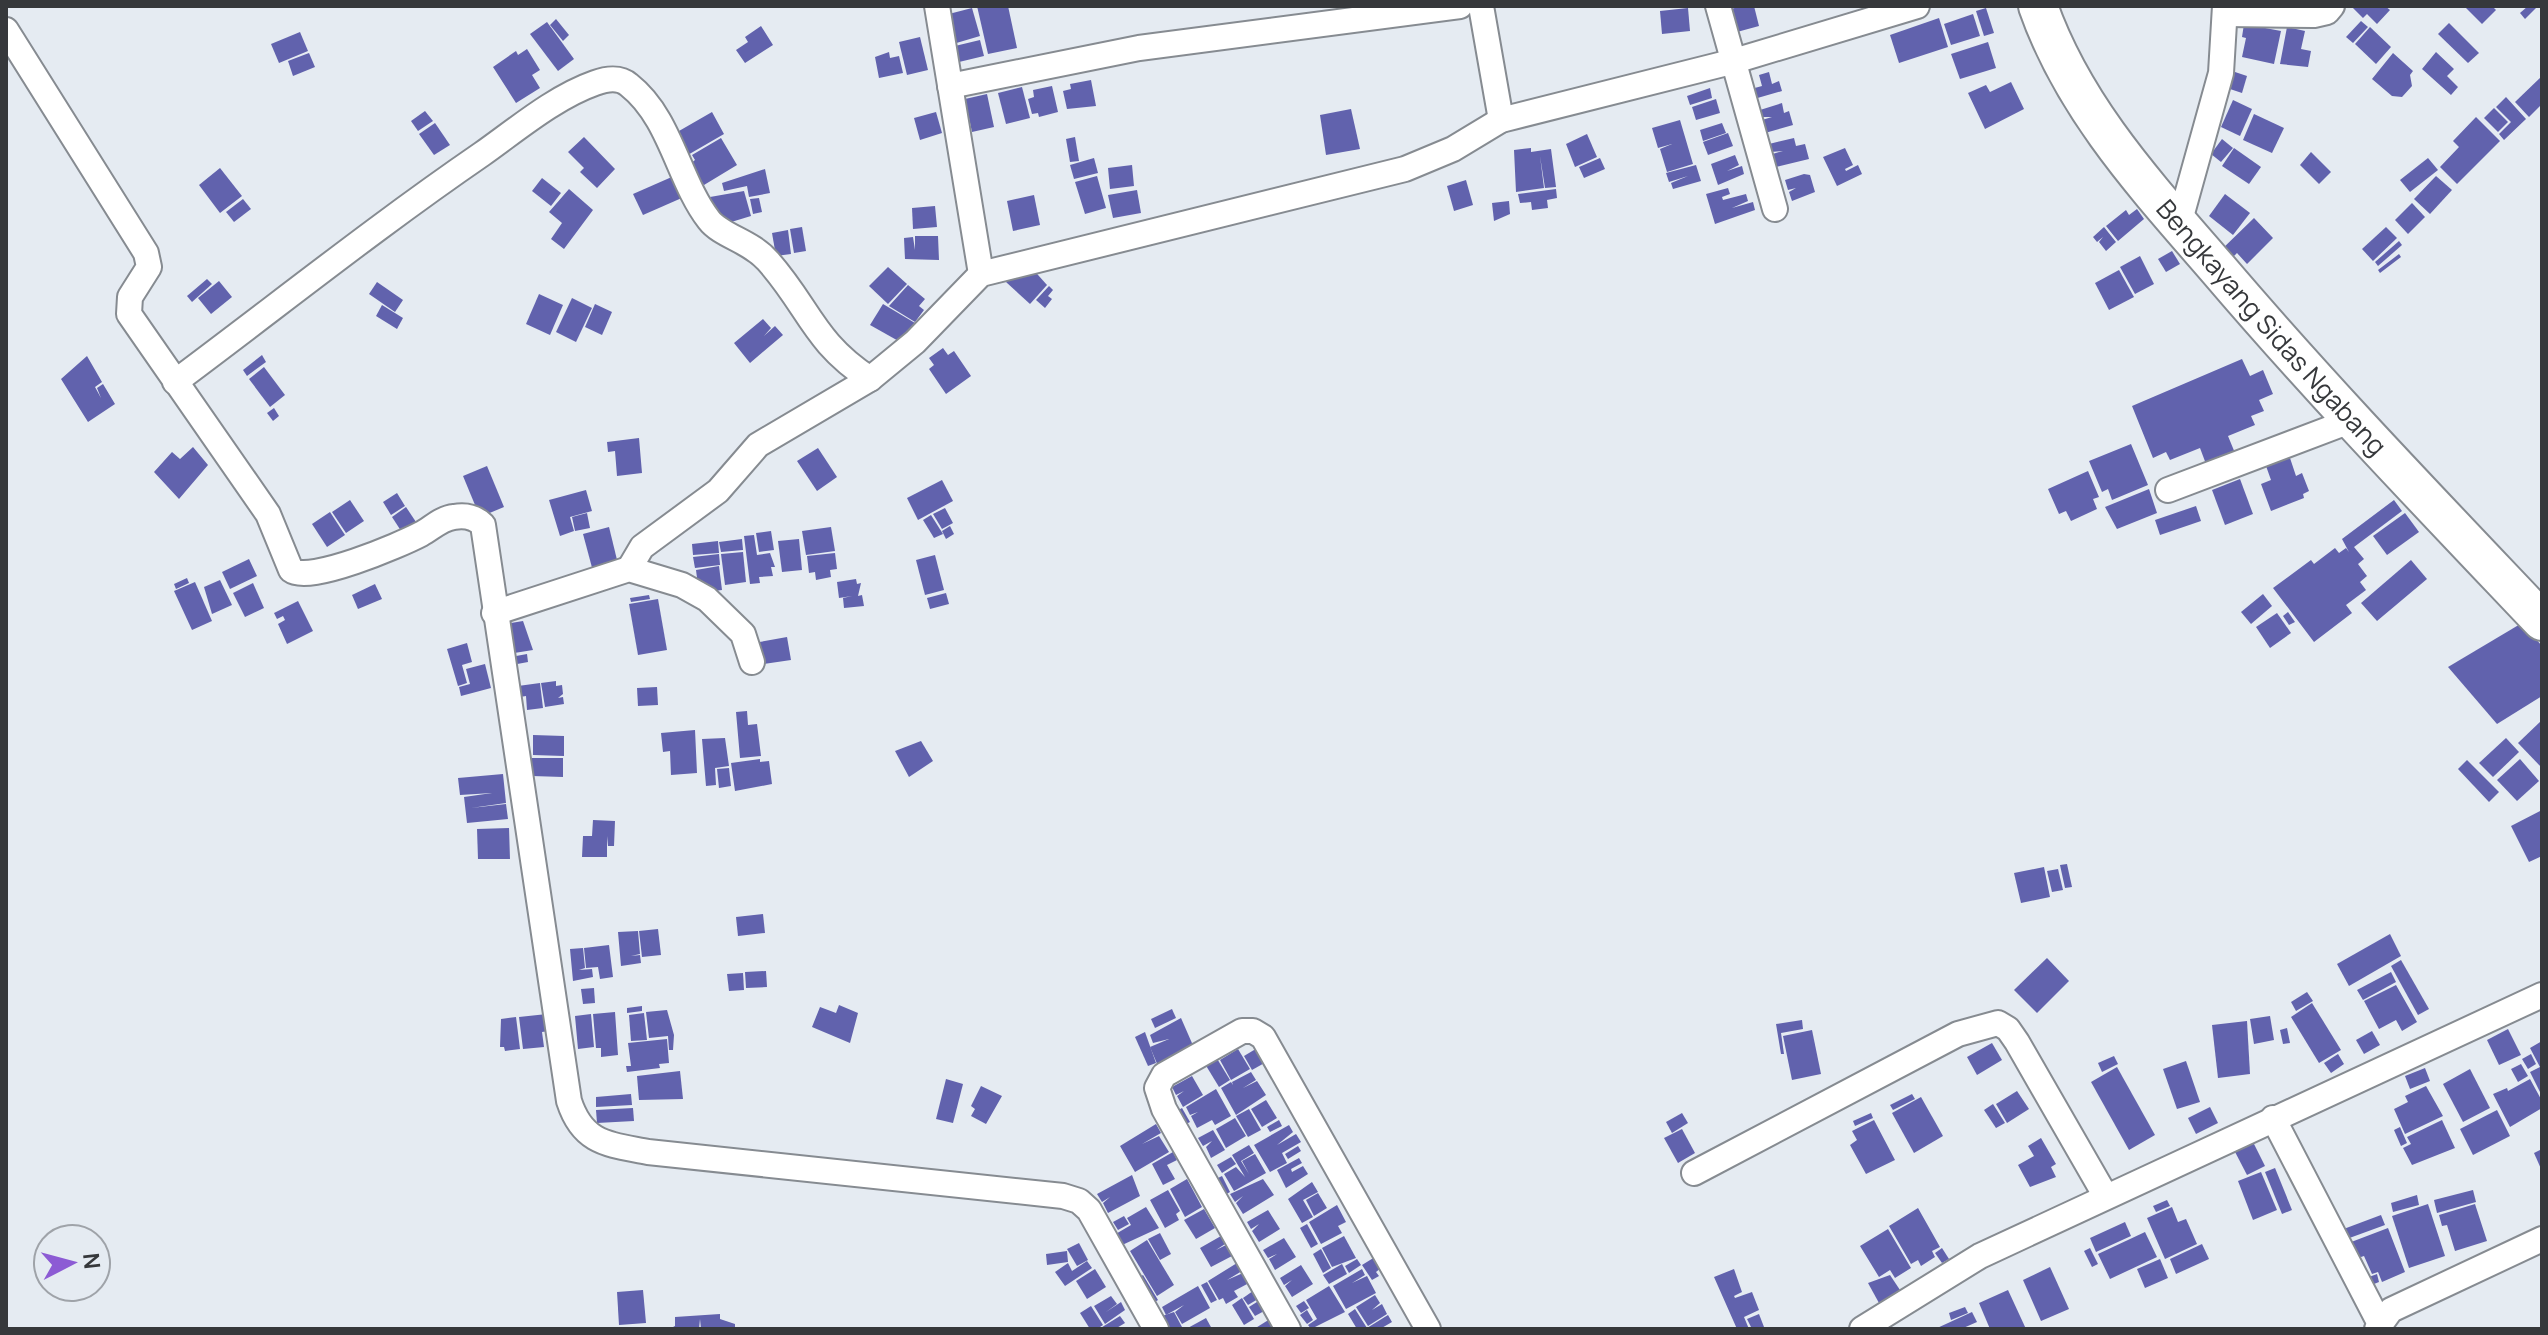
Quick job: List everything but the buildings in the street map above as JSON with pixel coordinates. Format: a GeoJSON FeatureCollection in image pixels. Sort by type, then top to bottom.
{"type":"FeatureCollection","features":[{"type":"Feature","properties":{"kind":"highway","name":"Bengkayang Sidas Ngabang"},"geometry":{"type":"LineString","coordinates":[[2038,6],[2051,43],[2077,93],[2117,149],[2350,421],[2542,621]]}},
{"type":"Feature","properties":{"kind":"street"},"geometry":{"type":"LineString","coordinates":[[937,6],[981,274]]}},
{"type":"Feature","properties":{"kind":"street"},"geometry":{"type":"LineString","coordinates":[[950,86],[1139,48],[1460,6]]}},
{"type":"Feature","properties":{"kind":"street"},"geometry":{"type":"LineString","coordinates":[[1481,6],[1501,120]]}},
{"type":"Feature","properties":{"kind":"street"},"geometry":{"type":"LineString","coordinates":[[1718,6],[1731,62],[1775,209]]}},
{"type":"Feature","properties":{"kind":"street"},"geometry":{"type":"LineString","coordinates":[[629,569],[650,539],[718,491],[758,445],[870,379],[915,342],[981,274],[1405,169],[1453,149],[1501,120],[1731,62],[1917,6]]}},
{"type":"Feature","properties":{"kind":"street"},"geometry":{"type":"LineString","coordinates":[[2179,224],[2221,73],[2225,10],[2314,15],[2327,12],[2332,6]]}},
{"type":"Feature","properties":{"kind":"street"},"geometry":{"type":"LineString","coordinates":[[6,30],[146,253],[149,267],[130,297],[129,314],[268,514],[287,562],[297,575],[391,548],[446,519],[469,517],[483,525],[569,1101],[576,1123],[586,1133],[607,1144],[648,1152],[1063,1196],[1079,1201],[1089,1210],[1156,1329]]}},
{"type":"Feature","properties":{"kind":"street"},"geometry":{"type":"LineString","coordinates":[[175,382],[432,188],[536,116],[592,83],[611,79],[626,82],[640,95],[674,150],[708,220],[750,244],[768,261],[828,348],[870,379]]}},
{"type":"Feature","properties":{"kind":"street"},"geometry":{"type":"LineString","coordinates":[[2168,490],[2350,421]]}},
{"type":"Feature","properties":{"kind":"street"},"geometry":{"type":"LineString","coordinates":[[494,613],[629,569],[682,585],[707,599],[743,634],[752,662]]}},
{"type":"Feature","properties":{"kind":"street"},"geometry":{"type":"LineString","coordinates":[[1862,1329],[1980,1256],[2105,1195],[2542,995]]}},
{"type":"Feature","properties":{"kind":"street"},"geometry":{"type":"LineString","coordinates":[[1694,1173],[1958,1034],[1998,1023],[2008,1029],[2017,1042],[2105,1195]]}},
{"type":"Feature","properties":{"kind":"street"},"geometry":{"type":"LineString","coordinates":[[1288,1329],[1164,1109],[1157,1088],[1164,1075],[1242,1031],[1253,1031],[1263,1037],[1428,1329]]}},
{"type":"Feature","properties":{"kind":"street"},"geometry":{"type":"LineString","coordinates":[[2273,1118],[2377,1327],[2391,1310],[2413,1297],[2542,1239]]}}]}
